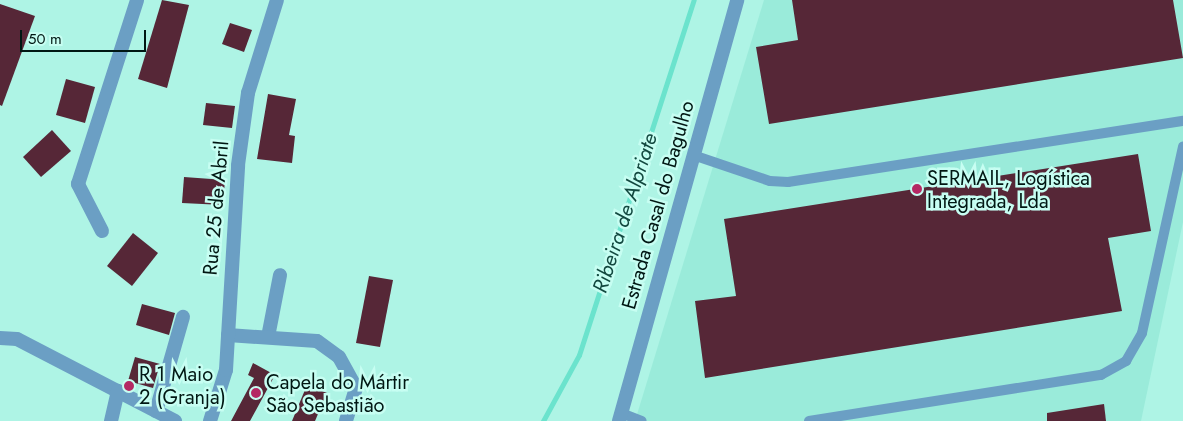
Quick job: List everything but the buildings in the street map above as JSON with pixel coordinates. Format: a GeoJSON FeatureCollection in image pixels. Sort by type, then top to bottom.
{"type":"FeatureCollection","features":[{"type":"Feature","properties":{"kind":"street"},"geometry":{"type":"LineString","coordinates":[[102,231],[78,184],[137,0]]}},
{"type":"Feature","properties":{"kind":"street","name":"Rua 25 de Abril"},"geometry":{"type":"LineString","coordinates":[[210,421],[226,370],[238,165],[248,93],[277,0]]}},
{"type":"Feature","properties":{"kind":"street","name":"Estrada Casal do Bagulho"},"geometry":{"type":"LineString","coordinates":[[620,417],[737,0]]}},
{"type":"Feature","properties":{"kind":"street"},"geometry":{"type":"LineString","coordinates":[[268,337],[280,275]]}},
{"type":"Feature","properties":{"kind":"street"},"geometry":{"type":"LineString","coordinates":[[156,411],[183,317]]}},
{"type":"Feature","properties":{"kind":"street"},"geometry":{"type":"LineString","coordinates":[[228,335],[317,341],[339,357],[356,388],[346,421]]}},
{"type":"Feature","properties":{"kind":"street"},"geometry":{"type":"LineString","coordinates":[[0,338],[16,339],[176,421]]}},
{"type":"Feature","properties":{"kind":"street"},"geometry":{"type":"LineString","coordinates":[[111,421],[118,390]]}},
{"type":"Feature","properties":{"kind":"lane"},"geometry":{"type":"LineString","coordinates":[[693,155],[770,181],[788,182],[1183,120]]}},
{"type":"Feature","properties":{"kind":"lane"},"geometry":{"type":"LineString","coordinates":[[809,421],[1101,375],[1126,361],[1142,333],[1183,146]]}},
{"type":"Feature","properties":{"kind":"lane"},"geometry":{"type":"LineString","coordinates":[[620,417],[642,421]]}},
{"type":"Feature","properties":{"kind":"shaded area"},"geometry":{"type":"Polygon","coordinates":[[[764,0],[1183,0],[1183,222],[1141,421],[635,421],[764,0]]]}},
{"type":"Feature","properties":{"kind":"waterway","name":"Ribeira de Alpriate"},"geometry":{"type":"LineString","coordinates":[[543,421],[579,355],[694,0]]}},
{"type":"Feature","properties":{"kind":"place","name":"SERMAIL, Logística Integrada, Lda"},"geometry":{"type":"Point","coordinates":[917,189]}},
{"type":"Feature","properties":{"kind":"place","name":"R 1 Maio 2 (Granja)"},"geometry":{"type":"Point","coordinates":[129,386]}},
{"type":"Feature","properties":{"kind":"place","name":"Capela do Mártir São Sebastião"},"geometry":{"type":"Point","coordinates":[256,393]}}]}
